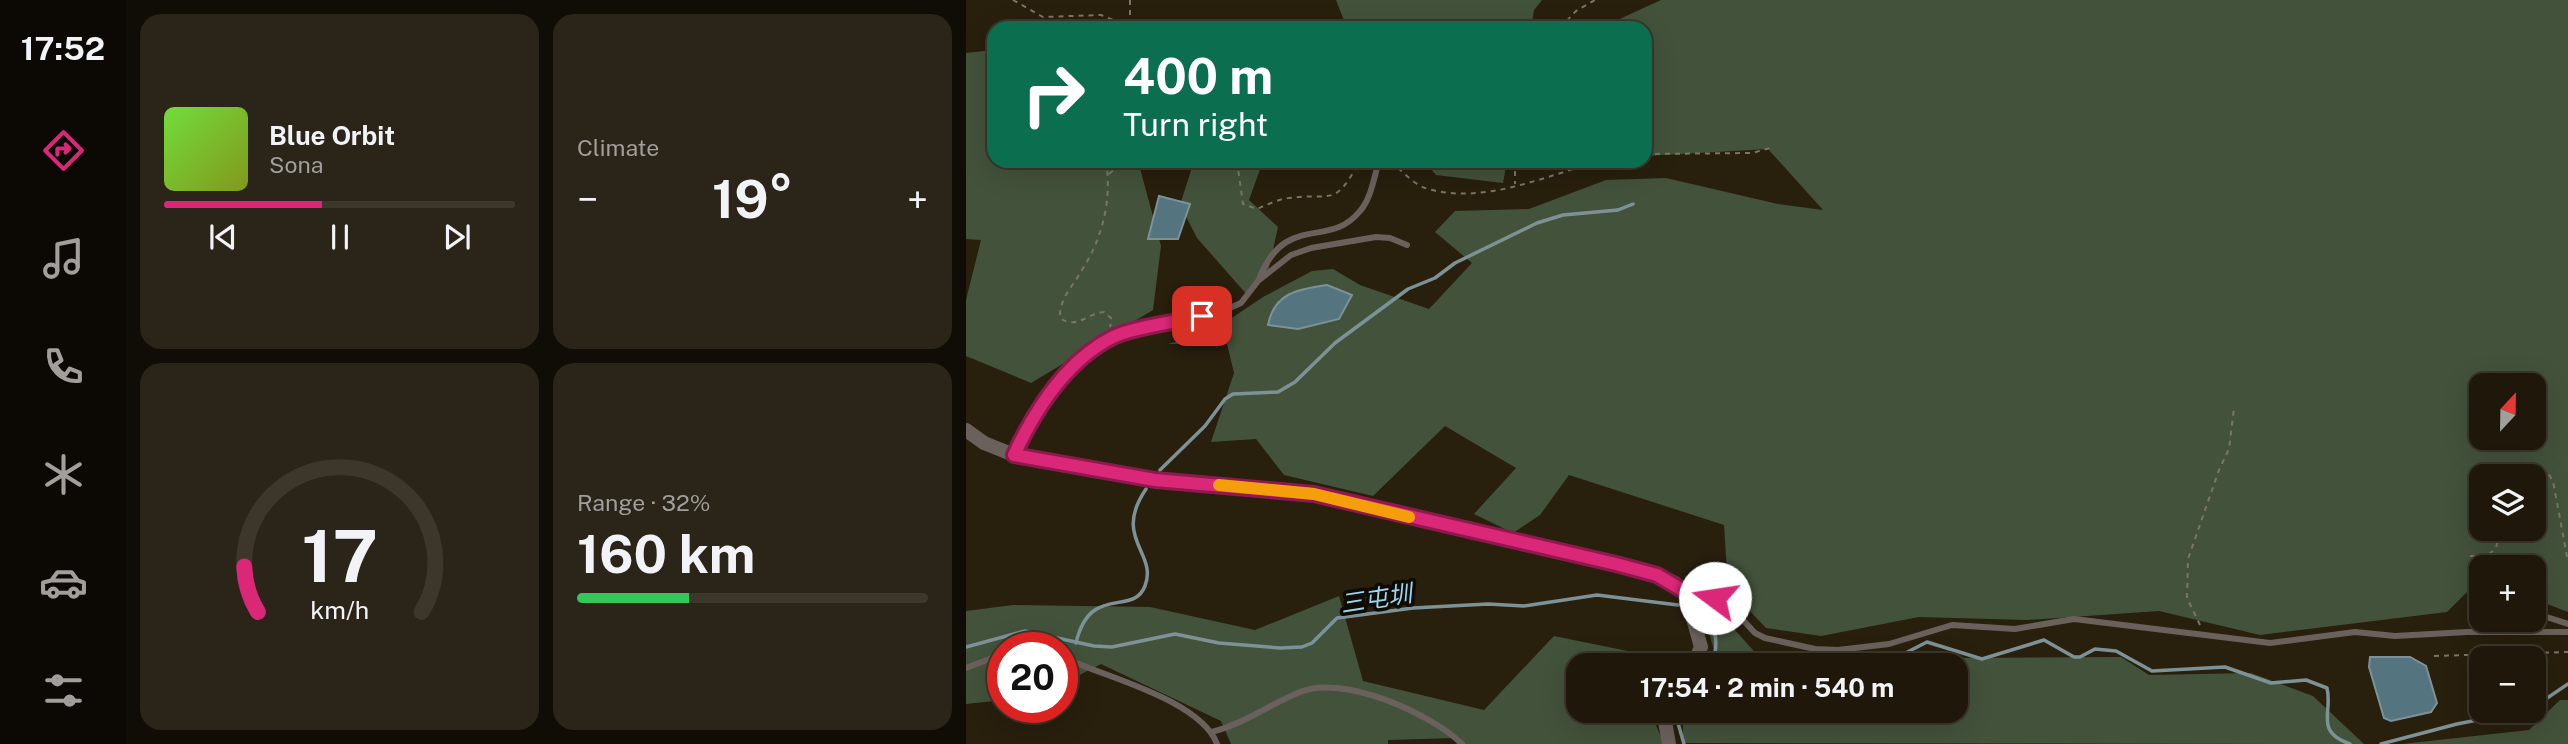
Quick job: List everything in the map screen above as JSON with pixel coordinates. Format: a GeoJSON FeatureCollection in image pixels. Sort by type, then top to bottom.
{"type":"FeatureCollection","features":[{"type":"Feature","properties":{"kind":"street"},"geometry":{"type":"LineString","coordinates":[[966,430],[984,443],[1014,455],[1155,480],[1314,494],[1657,575],[1684,591],[1690,617],[1699,635],[1701,647],[1698,653]]}},
{"type":"Feature","properties":{"kind":"street"},"geometry":{"type":"LineString","coordinates":[[1665,723],[1669,744]]}},
{"type":"Feature","properties":{"kind":"lane"},"geometry":{"type":"LineString","coordinates":[[1014,455],[1028,425],[1043,404],[1067,373],[1092,349],[1115,336],[1223,312],[1241,303],[1276,250],[1292,237],[1335,228],[1356,216],[1363,209],[1377,168]]}},
{"type":"Feature","properties":{"kind":"lane"},"geometry":{"type":"LineString","coordinates":[[1258,281],[1291,255],[1311,248],[1376,237],[1390,238],[1407,245]]}},
{"type":"Feature","properties":{"kind":"lane"},"geometry":{"type":"LineString","coordinates":[[1684,591],[1715,598],[1733,608],[1755,633],[1765,638],[1815,649],[1838,650],[1889,644],[1952,625],[2015,629],[2074,619],[2270,643],[2355,632],[2395,636],[2467,632],[2568,632]]}},
{"type":"Feature","properties":{"kind":"lane"},"geometry":{"type":"LineString","coordinates":[[2546,617],[2568,624]]}},
{"type":"Feature","properties":{"kind":"lane"},"geometry":{"type":"LineString","coordinates":[[966,668],[987,660]]}},
{"type":"Feature","properties":{"kind":"lane"},"geometry":{"type":"LineString","coordinates":[[1078,666],[1168,702],[1202,721],[1212,732],[1217,744]]}},
{"type":"Feature","properties":{"kind":"lane"},"geometry":{"type":"LineString","coordinates":[[1212,732],[1255,718],[1300,692],[1320,687],[1367,694],[1408,710],[1435,724],[1462,744]]}},
{"type":"Feature","properties":{"kind":"path"},"geometry":{"type":"LineString","coordinates":[[1013,0],[1043,17],[1101,15],[1116,21]]}},
{"type":"Feature","properties":{"kind":"path"},"geometry":{"type":"LineString","coordinates":[[1130,0],[1130,21]]}},
{"type":"Feature","properties":{"kind":"path"},"geometry":{"type":"LineString","coordinates":[[1567,21],[1595,0]]}},
{"type":"Feature","properties":{"kind":"path"},"geometry":{"type":"LineString","coordinates":[[1652,154],[1752,153],[1774,147]]}},
{"type":"Feature","properties":{"kind":"path"},"geometry":{"type":"LineString","coordinates":[[1107,168],[1108,199],[1104,221],[1083,269],[1060,309],[1060,318],[1066,323],[1080,322],[1093,312],[1104,312],[1112,318],[1110,329]]}},
{"type":"Feature","properties":{"kind":"path"},"geometry":{"type":"LineString","coordinates":[[1108,174],[1116,168]]}},
{"type":"Feature","properties":{"kind":"path"},"geometry":{"type":"LineString","coordinates":[[1238,168],[1243,204],[1257,209],[1283,199],[1320,199],[1337,194],[1355,168]]}},
{"type":"Feature","properties":{"kind":"path"},"geometry":{"type":"LineString","coordinates":[[1399,168],[1413,181],[1435,190],[1496,190],[1575,168]]}},
{"type":"Feature","properties":{"kind":"path"},"geometry":{"type":"LineString","coordinates":[[1515,168],[1515,186]]}},
{"type":"Feature","properties":{"kind":"path"},"geometry":{"type":"LineString","coordinates":[[2207,634],[2190,608],[2188,559],[2229,449],[2234,408]]}},
{"type":"Feature","properties":{"kind":"path"},"geometry":{"type":"LineString","coordinates":[[2546,471],[2553,481],[2568,562]]}},
{"type":"Feature","properties":{"kind":"path"},"geometry":{"type":"LineString","coordinates":[[2488,555],[2496,548],[2498,541]]}},
{"type":"Feature","properties":{"kind":"path"},"geometry":{"type":"LineString","coordinates":[[2434,656],[2568,652]]}},
{"type":"Feature","properties":{"kind":"green space"},"geometry":{"type":"Polygon","coordinates":[[[1336,0],[1542,0],[1534,10],[1532,21],[1344,21],[1336,0]]]}},
{"type":"Feature","properties":{"kind":"green space"},"geometry":{"type":"Polygon","coordinates":[[[1661,0],[2568,0],[2568,612],[2546,604],[2546,555],[2469,555],[2469,590],[2447,612],[2260,635],[2159,611],[2027,620],[1919,617],[1821,636],[1766,628],[1728,588],[1724,525],[1569,475],[1540,515],[1513,533],[1474,514],[1516,468],[1445,426],[1373,496],[1284,475],[1256,439],[1211,442],[1234,373],[1227,344],[1168,344],[1211,332],[1263,297],[1312,271],[1333,269],[1360,285],[1429,309],[1472,263],[1435,232],[1455,211],[1529,209],[1606,180],[1666,178],[1778,204],[1823,210],[1768,149],[1652,156],[1652,21],[1615,21],[1661,0]]]}},
{"type":"Feature","properties":{"kind":"green space"},"geometry":{"type":"Polygon","coordinates":[[[987,51],[987,168],[1140,168],[1161,246],[1153,310],[1031,383],[966,356],[966,300],[981,240],[966,239],[966,53],[987,51]]]}},
{"type":"Feature","properties":{"kind":"green space"},"geometry":{"type":"Polygon","coordinates":[[[1192,168],[1260,168],[1249,200],[1278,227],[1268,272],[1249,297],[1197,238],[1180,205],[1192,168]]]}},
{"type":"Feature","properties":{"kind":"green space"},"geometry":{"type":"Polygon","coordinates":[[[1430,168],[1506,168],[1503,183],[1436,175],[1430,168]]]}},
{"type":"Feature","properties":{"kind":"green space"},"geometry":{"type":"Polygon","coordinates":[[[1339,596],[1363,681],[1484,710],[1554,636],[1638,653],[1566,653],[1566,723],[1655,723],[1664,744],[1457,744],[1454,738],[1388,740],[1388,744],[1231,744],[1221,721],[1101,664],[1078,676],[1078,632],[987,632],[987,702],[966,704],[966,611],[1013,605],[1150,607],[1255,630],[1339,596]]]}},
{"type":"Feature","properties":{"kind":"green space"},"geometry":{"type":"Polygon","coordinates":[[[1724,618],[1756,653],[1715,653],[1706,623],[1724,618]]]}},
{"type":"Feature","properties":{"kind":"green space"},"geometry":{"type":"Polygon","coordinates":[[[2121,657],[2149,675],[2251,673],[2313,696],[2364,744],[1683,743],[1683,723],[1968,723],[1968,658],[2121,657]]]}},
{"type":"Feature","properties":{"kind":"green space"},"geometry":{"type":"Polygon","coordinates":[[[2560,700],[2568,700],[2568,744],[2402,744],[2529,730],[2536,723],[2546,723],[2546,714],[2560,700]]]}},
{"type":"Feature","properties":{"kind":"water"},"geometry":{"type":"Polygon","coordinates":[[[1159,196],[1190,204],[1178,239],[1148,239],[1159,196]]]}},
{"type":"Feature","properties":{"kind":"water"},"geometry":{"type":"Polygon","coordinates":[[[1327,285],[1352,295],[1339,319],[1298,329],[1268,325],[1271,314],[1282,299],[1306,288],[1327,285]]]}},
{"type":"Feature","properties":{"kind":"water"},"geometry":{"type":"Polygon","coordinates":[[[2370,657],[2410,657],[2426,666],[2437,703],[2431,712],[2391,721],[2384,718],[2369,667],[2370,657]]]}},
{"type":"Feature","properties":{"kind":"waterway"},"geometry":{"type":"LineString","coordinates":[[1160,470],[1205,426],[1225,399],[1233,394],[1278,392],[1295,382],[1335,343],[1408,289],[1435,278],[1455,263],[1537,223],[1563,215],[1618,210],[1633,204]]}},
{"type":"Feature","properties":{"kind":"waterway"},"geometry":{"type":"LineString","coordinates":[[1078,637],[1082,625],[1091,613],[1101,607],[1131,600],[1139,595],[1145,586],[1146,564],[1134,533],[1133,520],[1146,489]]}},
{"type":"Feature","properties":{"kind":"waterway","name":"三屯圳"},"geometry":{"type":"LineString","coordinates":[[966,647],[1025,631],[1094,646],[1112,647],[1175,634],[1219,643],[1302,647],[1312,643],[1337,618],[1413,608],[1488,604],[1524,606],[1597,595],[1678,605]]}},
{"type":"Feature","properties":{"kind":"waterway","name":"三屯圳"},"geometry":{"type":"LineString","coordinates":[[1697,609],[1713,626],[1716,641],[1714,653]]}},
{"type":"Feature","properties":{"kind":"waterway"},"geometry":{"type":"LineString","coordinates":[[1968,655],[1982,659],[2044,640],[2074,657],[2080,657],[2095,649],[2116,651],[2152,671],[2225,667],[2271,683],[2306,680],[2327,688],[2328,727],[2339,739],[2350,744]]}},
{"type":"Feature","properties":{"kind":"waterway"},"geometry":{"type":"LineString","coordinates":[[1905,653],[1927,642],[1963,653]]}},
{"type":"Feature","properties":{"kind":"waterway"},"geometry":{"type":"LineString","coordinates":[[2546,699],[2568,684]]}},
{"type":"Feature","properties":{"kind":"waterway"},"geometry":{"type":"LineString","coordinates":[[2381,744],[2469,722]]}},
{"type":"Feature","properties":{"kind":"waterway","name":"三屯圳"},"geometry":{"type":"LineString","coordinates":[[1678,723],[1684,744]]}},
{"type":"Feature","properties":{"kind":"slow traffic"},"geometry":{"type":"LineString","coordinates":[[1219,485],[1314,494],[1409,517]]}},
{"type":"Feature","properties":{"kind":"route"},"geometry":{"type":"LineString","coordinates":[[1202,316],[1115,336],[1092,349],[1067,373],[1043,404],[1028,425],[1014,455],[1155,480],[1314,494],[1616,564],[1657,575],[1675,583],[1684,591],[1698,592],[1715,598]]}}]}
